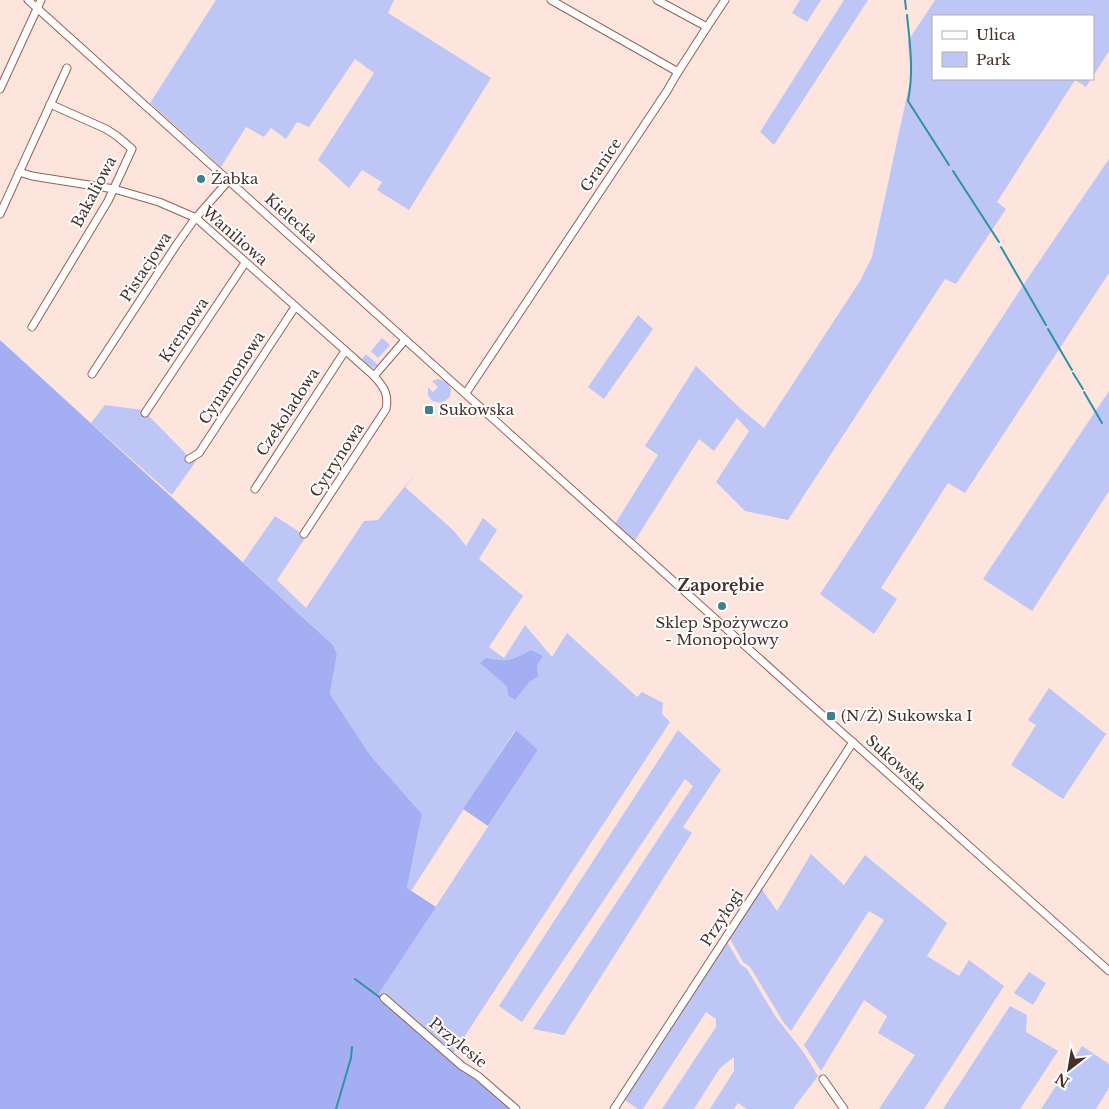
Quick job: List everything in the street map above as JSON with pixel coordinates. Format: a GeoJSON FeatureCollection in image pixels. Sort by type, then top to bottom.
{"type":"FeatureCollection","features":[{"type":"Feature","properties":{"kind":"street","name":"Kielecka"},"geometry":{"type":"LineString","coordinates":[[28,0],[466,393]]}},
{"type":"Feature","properties":{"kind":"street"},"geometry":{"type":"LineString","coordinates":[[0,89],[41,0]]}},
{"type":"Feature","properties":{"kind":"street"},"geometry":{"type":"LineString","coordinates":[[551,0],[678,72]]}},
{"type":"Feature","properties":{"kind":"street"},"geometry":{"type":"LineString","coordinates":[[657,0],[706,27]]}},
{"type":"Feature","properties":{"kind":"street","name":"Granice"},"geometry":{"type":"LineString","coordinates":[[466,393],[725,0]]}},
{"type":"Feature","properties":{"kind":"street"},"geometry":{"type":"LineString","coordinates":[[0,214],[67,68]]}},
{"type":"Feature","properties":{"kind":"street","name":"Bakaliowa"},"geometry":{"type":"LineString","coordinates":[[32,327],[114,189],[132,149],[106,129],[50,104]]}},
{"type":"Feature","properties":{"kind":"street","name":"Waniliowa"},"geometry":{"type":"LineString","coordinates":[[19,172],[32,176],[114,189],[159,202],[196,218],[374,376],[384,387],[388,399]]}},
{"type":"Feature","properties":{"kind":"street","name":"Pistacjowa"},"geometry":{"type":"LineString","coordinates":[[92,374],[177,244],[228,180]]}},
{"type":"Feature","properties":{"kind":"street","name":"Kremowa"},"geometry":{"type":"LineString","coordinates":[[145,413],[245,263]]}},
{"type":"Feature","properties":{"kind":"street","name":"Cynamonowa"},"geometry":{"type":"LineString","coordinates":[[188,459],[199,453],[295,307]]}},
{"type":"Feature","properties":{"kind":"street"},"geometry":{"type":"LineString","coordinates":[[374,376],[406,340]]}},
{"type":"Feature","properties":{"kind":"street","name":"Czekoladowa"},"geometry":{"type":"LineString","coordinates":[[255,489],[345,351]]}},
{"type":"Feature","properties":{"kind":"street","name":"Sukowska"},"geometry":{"type":"LineString","coordinates":[[466,393],[1109,971]]}},
{"type":"Feature","properties":{"kind":"street","name":"Cytrynowa"},"geometry":{"type":"LineString","coordinates":[[304,534],[386,409],[388,399]]}},
{"type":"Feature","properties":{"kind":"street","name":"Przyłogi"},"geometry":{"type":"LineString","coordinates":[[614,1109],[853,742]]}},
{"type":"Feature","properties":{"kind":"street","name":"Przylesie"},"geometry":{"type":"LineString","coordinates":[[384,998],[462,1066],[478,1076],[516,1109]]}},
{"type":"Feature","properties":{"kind":"street"},"geometry":{"type":"LineString","coordinates":[[823,1079],[844,1109]]}},
{"type":"Feature","properties":{"kind":"green space"},"geometry":{"type":"Polygon","coordinates":[[[216,0],[394,0],[388,13],[491,78],[409,210],[377,190],[382,182],[362,170],[349,188],[318,160],[374,73],[355,59],[309,127],[297,122],[286,139],[271,128],[264,137],[246,127],[221,167],[150,103],[216,0]]]}},
{"type":"Feature","properties":{"kind":"green space"},"geometry":{"type":"Polygon","coordinates":[[[800,0],[821,0],[807,22],[792,13],[800,0]]]}},
{"type":"Feature","properties":{"kind":"green space"},"geometry":{"type":"Polygon","coordinates":[[[844,0],[868,0],[774,145],[760,132],[844,0]]]}},
{"type":"Feature","properties":{"kind":"green space"},"geometry":{"type":"Polygon","coordinates":[[[935,0],[1109,0],[1109,51],[1094,74],[1094,15],[932,15],[932,80],[1075,80],[997,202],[1006,209],[956,284],[945,279],[788,520],[745,511],[716,482],[749,431],[737,418],[714,451],[699,439],[634,542],[615,524],[658,455],[645,446],[696,366],[742,410],[764,428],[860,281],[872,257],[911,77],[908,41],[935,0]]]}},
{"type":"Feature","properties":{"kind":"green space"},"geometry":{"type":"Polygon","coordinates":[[[1075,80],[1090,80],[1086,87],[1075,80]]]}},
{"type":"Feature","properties":{"kind":"green space"},"geometry":{"type":"Polygon","coordinates":[[[1109,159],[1109,273],[965,493],[948,483],[881,588],[897,599],[874,634],[820,594],[1034,269],[1109,159]]]}},
{"type":"Feature","properties":{"kind":"green space"},"geometry":{"type":"Polygon","coordinates":[[[638,315],[653,329],[604,399],[588,387],[638,315]]]}},
{"type":"Feature","properties":{"kind":"green space"},"geometry":{"type":"Polygon","coordinates":[[[382,338],[390,345],[378,358],[371,351],[382,338]]]}},
{"type":"Feature","properties":{"kind":"green space"},"geometry":{"type":"Polygon","coordinates":[[[366,354],[378,365],[373,368],[361,360],[366,354]]]}},
{"type":"Feature","properties":{"kind":"green space"},"geometry":{"type":"Polygon","coordinates":[[[438,379],[447,382],[451,389],[450,397],[442,403],[432,401],[428,395],[428,387],[433,392],[438,387],[432,381],[438,379]]]}},
{"type":"Feature","properties":{"kind":"green space"},"geometry":{"type":"Polygon","coordinates":[[[1109,391],[1109,491],[1032,611],[983,579],[1109,391]]]}},
{"type":"Feature","properties":{"kind":"green space"},"geometry":{"type":"Polygon","coordinates":[[[105,405],[143,410],[186,454],[196,461],[172,495],[91,423],[105,405]]]}},
{"type":"Feature","properties":{"kind":"green space"},"geometry":{"type":"Polygon","coordinates":[[[417,471],[405,487],[454,531],[466,546],[483,518],[497,530],[479,559],[523,596],[489,647],[504,658],[525,625],[552,657],[567,633],[637,697],[642,692],[663,703],[662,714],[670,722],[453,1054],[449,1056],[378,995],[538,750],[515,730],[411,891],[407,888],[422,814],[370,755],[330,694],[337,654],[333,645],[243,562],[275,516],[301,533],[305,538],[277,580],[306,608],[364,521],[378,520],[417,471]]]}},
{"type":"Feature","properties":{"kind":"green space"},"geometry":{"type":"Polygon","coordinates":[[[1049,688],[1106,734],[1063,799],[1011,765],[1036,725],[1028,720],[1049,688]]]}},
{"type":"Feature","properties":{"kind":"green space"},"geometry":{"type":"Polygon","coordinates":[[[678,730],[721,770],[683,827],[692,833],[564,1035],[533,1029],[693,786],[685,779],[522,1022],[499,1006],[678,730]]]}},
{"type":"Feature","properties":{"kind":"green space"},"geometry":{"type":"Polygon","coordinates":[[[811,854],[844,885],[865,855],[947,923],[927,956],[959,976],[969,960],[1004,986],[924,1109],[879,1109],[915,1055],[878,1033],[887,1016],[864,1000],[821,1071],[804,1045],[884,920],[869,911],[791,1031],[784,1023],[750,967],[743,962],[729,937],[761,888],[777,911],[811,854]]]}},
{"type":"Feature","properties":{"kind":"green space"},"geometry":{"type":"Polygon","coordinates":[[[726,940],[740,964],[747,969],[775,1016],[804,1053],[818,1076],[793,1109],[747,1109],[738,1103],[734,1109],[710,1109],[734,1071],[734,1057],[720,1068],[694,1109],[662,1109],[716,1027],[716,1019],[706,1012],[643,1109],[638,1109],[623,1099],[726,940]]]}},
{"type":"Feature","properties":{"kind":"green space"},"geometry":{"type":"Polygon","coordinates":[[[1029,972],[1046,983],[1033,1005],[1014,993],[1029,972]]]}},
{"type":"Feature","properties":{"kind":"green space"},"geometry":{"type":"Polygon","coordinates":[[[1010,1006],[1027,1015],[1026,1032],[1058,1051],[1020,1109],[943,1109],[1010,1006]]]}},
{"type":"Feature","properties":{"kind":"green space"},"geometry":{"type":"Polygon","coordinates":[[[1082,1046],[1109,1064],[1109,1088],[1096,1109],[1041,1109],[1082,1046]]]}},
{"type":"Feature","properties":{"kind":"shaded area"},"geometry":{"type":"Polygon","coordinates":[[[0,340],[333,645],[337,654],[330,694],[370,755],[422,814],[407,888],[436,907],[378,995],[512,1109],[0,1109],[0,340]]]}},
{"type":"Feature","properties":{"kind":"shaded area"},"geometry":{"type":"Polygon","coordinates":[[[531,650],[543,656],[537,665],[538,676],[528,683],[515,700],[508,695],[507,686],[480,663],[486,658],[509,660],[531,650]]]}},
{"type":"Feature","properties":{"kind":"shaded area"},"geometry":{"type":"Polygon","coordinates":[[[516,730],[538,750],[488,826],[463,809],[516,730]]]}},
{"type":"Feature","properties":{"kind":"waterway"},"geometry":{"type":"LineString","coordinates":[[905,0],[906,9]]}},
{"type":"Feature","properties":{"kind":"waterway"},"geometry":{"type":"LineString","coordinates":[[907,15],[911,69],[908,101],[949,165]]}},
{"type":"Feature","properties":{"kind":"waterway"},"geometry":{"type":"LineString","coordinates":[[953,171],[999,242]]}},
{"type":"Feature","properties":{"kind":"waterway"},"geometry":{"type":"LineString","coordinates":[[1001,247],[1046,325]]}},
{"type":"Feature","properties":{"kind":"waterway"},"geometry":{"type":"LineString","coordinates":[[1048,329],[1072,370]]}},
{"type":"Feature","properties":{"kind":"waterway"},"geometry":{"type":"LineString","coordinates":[[1073,373],[1083,389]]}},
{"type":"Feature","properties":{"kind":"waterway"},"geometry":{"type":"LineString","coordinates":[[1084,392],[1102,423]]}},
{"type":"Feature","properties":{"kind":"waterway"},"geometry":{"type":"LineString","coordinates":[[355,979],[382,999]]}},
{"type":"Feature","properties":{"kind":"waterway"},"geometry":{"type":"LineString","coordinates":[[336,1109],[351,1058],[352,1047]]}},
{"type":"Feature","properties":{"kind":"place","name":"Żabka"},"geometry":{"type":"Point","coordinates":[201,179]}},
{"type":"Feature","properties":{"kind":"place","name":"Sukowska"},"geometry":{"type":"Point","coordinates":[429,410]}},
{"type":"Feature","properties":{"kind":"place","name":"Sklep Spożywczo - Monopolowy"},"geometry":{"type":"Point","coordinates":[722,606]}},
{"type":"Feature","properties":{"kind":"place","name":"(N/Ż) Sukowska I"},"geometry":{"type":"Point","coordinates":[831,716]}},
{"type":"Feature","properties":{"kind":"district","name":"Zaporębie"},"geometry":{"type":"Point","coordinates":[721,585]}}]}
